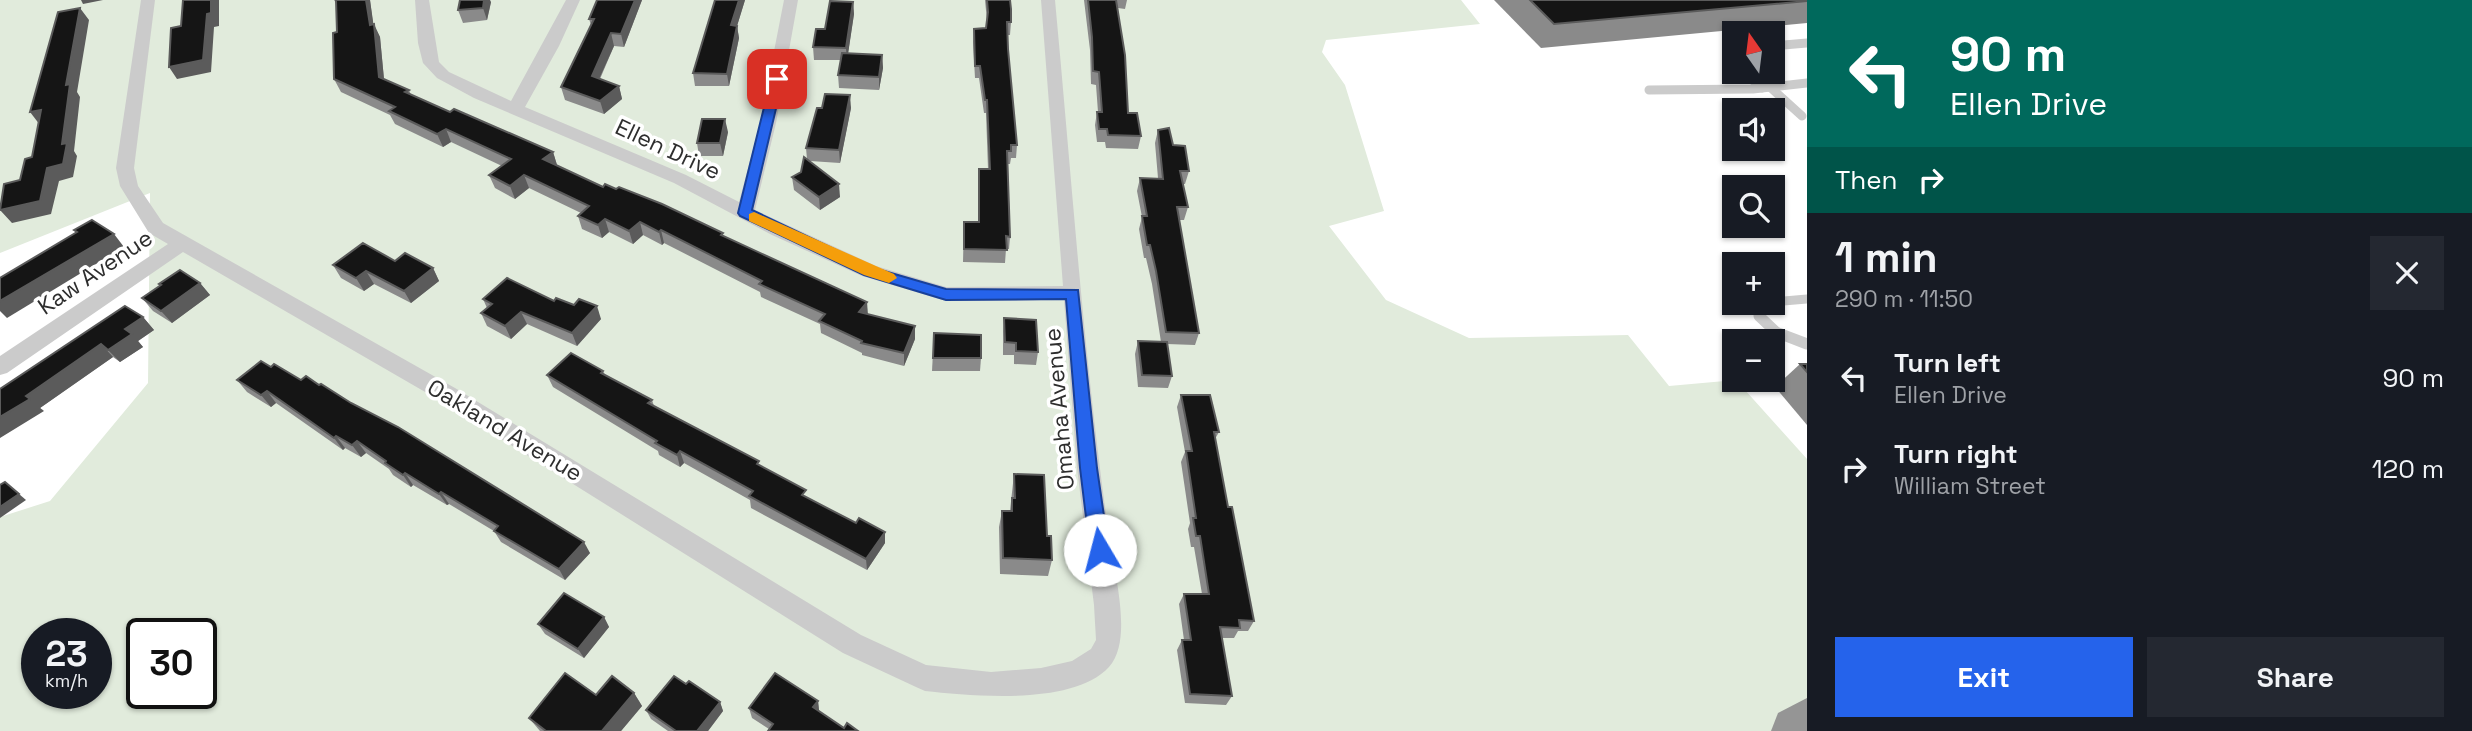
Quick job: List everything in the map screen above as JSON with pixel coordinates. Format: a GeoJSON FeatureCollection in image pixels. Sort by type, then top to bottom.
{"type":"FeatureCollection","features":[{"type":"Feature","properties":{"kind":"highway"},"geometry":{"type":"LineString","coordinates":[[1796,731],[1807,723]]}},
{"type":"Feature","properties":{"kind":"street","name":"Oakland Avenue"},"geometry":{"type":"LineString","coordinates":[[148,0],[125,169],[129,186],[156,228],[447,394],[852,644],[925,678],[991,685],[1041,681],[1077,672]]}},
{"type":"Feature","properties":{"kind":"street","name":"Ellen Drive"},"geometry":{"type":"LineString","coordinates":[[422,0],[426,43],[431,63],[443,75],[680,180],[869,271],[946,294],[1073,293]]}},
{"type":"Feature","properties":{"kind":"street"},"geometry":{"type":"LineString","coordinates":[[515,108],[551,46],[573,0]]}},
{"type":"Feature","properties":{"kind":"street"},"geometry":{"type":"LineString","coordinates":[[745,213],[768,122],[791,0]]}},
{"type":"Feature","properties":{"kind":"street","name":"Omaha Avenue"},"geometry":{"type":"LineString","coordinates":[[1048,0],[1088,468],[1110,642],[1100,658],[1077,672]]}},
{"type":"Feature","properties":{"kind":"street","name":"Kaw Avenue"},"geometry":{"type":"LineString","coordinates":[[0,366],[183,243]]}},
{"type":"Feature","properties":{"kind":"lane"},"geometry":{"type":"LineString","coordinates":[[1785,45],[1807,43]]}},
{"type":"Feature","properties":{"kind":"lane"},"geometry":{"type":"LineString","coordinates":[[1649,90],[1766,87],[1807,83]]}},
{"type":"Feature","properties":{"kind":"lane"},"geometry":{"type":"LineString","coordinates":[[1761,84],[1802,116]]}},
{"type":"Feature","properties":{"kind":"lane"},"geometry":{"type":"LineString","coordinates":[[1785,301],[1807,299]]}},
{"type":"Feature","properties":{"kind":"lane"},"geometry":{"type":"LineString","coordinates":[[1759,315],[1776,332],[1807,344]]}},
{"type":"Feature","properties":{"kind":"green space"},"geometry":{"type":"Polygon","coordinates":[[[0,0],[1461,0],[1480,24],[1326,40],[1322,52],[1345,85],[1384,211],[1329,226],[1386,300],[1469,338],[1628,335],[1669,386],[1722,381],[1722,392],[1747,392],[1807,459],[1807,731],[0,731],[0,517],[50,501],[148,383],[150,193],[0,253],[0,0]]]}},
{"type":"Feature","properties":{"kind":"building"},"geometry":{"type":"Polygon","coordinates":[[[183,0],[211,0],[211,13],[207,14],[203,60],[169,67],[171,28],[181,26],[183,0]]]}},
{"type":"Feature","properties":{"kind":"building"},"geometry":{"type":"Polygon","coordinates":[[[336,0],[366,0],[370,25],[374,24],[379,77],[450,112],[454,109],[553,152],[543,159],[603,187],[605,184],[616,189],[619,187],[662,204],[723,233],[721,235],[867,302],[859,312],[915,326],[904,353],[861,343],[862,341],[819,321],[825,314],[759,284],[762,281],[661,230],[659,232],[640,222],[629,231],[605,219],[598,225],[578,216],[589,206],[524,175],[510,186],[489,175],[511,159],[446,129],[437,134],[389,111],[395,107],[334,79],[333,33],[337,32],[336,0]]]}},
{"type":"Feature","properties":{"kind":"building"},"geometry":{"type":"Polygon","coordinates":[[[460,0],[484,0],[483,8],[458,10],[460,0]]]}},
{"type":"Feature","properties":{"kind":"building"},"geometry":{"type":"Polygon","coordinates":[[[597,0],[635,0],[621,34],[611,33],[592,76],[619,86],[600,101],[561,87],[594,19],[589,19],[597,0]]]}},
{"type":"Feature","properties":{"kind":"building"},"geometry":{"type":"Polygon","coordinates":[[[715,0],[739,0],[731,25],[737,26],[727,74],[693,73],[715,0]]]}},
{"type":"Feature","properties":{"kind":"building"},"geometry":{"type":"Polygon","coordinates":[[[987,0],[1010,0],[1011,9],[1011,22],[1007,22],[1008,49],[1017,145],[1011,145],[1011,151],[1007,151],[1010,237],[1006,236],[1007,250],[964,249],[964,222],[979,222],[979,169],[990,169],[987,100],[980,66],[975,66],[974,29],[986,28],[987,0]]]}},
{"type":"Feature","properties":{"kind":"building"},"geometry":{"type":"Polygon","coordinates":[[[1088,0],[1116,0],[1125,55],[1128,113],[1137,113],[1141,136],[1108,135],[1107,129],[1099,129],[1097,112],[1102,112],[1099,72],[1093,71],[1088,0]]]}},
{"type":"Feature","properties":{"kind":"building"},"geometry":{"type":"Polygon","coordinates":[[[1530,0],[1807,0],[1807,1],[1554,24],[1530,0]]]}},
{"type":"Feature","properties":{"kind":"building"},"geometry":{"type":"Polygon","coordinates":[[[830,1],[853,2],[846,48],[813,47],[816,29],[825,29],[830,1]]]}},
{"type":"Feature","properties":{"kind":"building"},"geometry":{"type":"Polygon","coordinates":[[[80,8],[66,85],[70,84],[62,144],[67,143],[63,164],[47,168],[40,201],[0,210],[4,184],[20,180],[25,159],[32,157],[41,110],[30,112],[58,12],[80,8]]]}},
{"type":"Feature","properties":{"kind":"building"},"geometry":{"type":"Polygon","coordinates":[[[842,53],[882,55],[879,77],[838,75],[842,53]]]}},
{"type":"Feature","properties":{"kind":"building"},"geometry":{"type":"Polygon","coordinates":[[[825,94],[850,95],[839,150],[806,148],[817,108],[822,108],[825,94]]]}},
{"type":"Feature","properties":{"kind":"building"},"geometry":{"type":"Polygon","coordinates":[[[702,119],[725,119],[720,143],[697,143],[702,119]]]}},
{"type":"Feature","properties":{"kind":"building"},"geometry":{"type":"Polygon","coordinates":[[[1169,128],[1173,145],[1185,146],[1189,171],[1180,171],[1188,207],[1177,207],[1199,333],[1166,332],[1156,271],[1150,245],[1147,245],[1142,216],[1147,216],[1140,178],[1163,179],[1158,130],[1169,128]]]}},
{"type":"Feature","properties":{"kind":"building"},"geometry":{"type":"Polygon","coordinates":[[[804,157],[839,184],[819,197],[792,177],[801,172],[804,157]]]}},
{"type":"Feature","properties":{"kind":"building"},"geometry":{"type":"Polygon","coordinates":[[[92,220],[114,234],[0,301],[0,278],[77,232],[74,230],[92,220]]]}},
{"type":"Feature","properties":{"kind":"building"},"geometry":{"type":"Polygon","coordinates":[[[363,243],[395,261],[405,253],[433,268],[404,291],[366,271],[356,278],[333,265],[363,243]]]}},
{"type":"Feature","properties":{"kind":"building"},"geometry":{"type":"Polygon","coordinates":[[[180,270],[200,283],[161,311],[142,298],[161,285],[159,284],[180,270]]]}},
{"type":"Feature","properties":{"kind":"building"},"geometry":{"type":"Polygon","coordinates":[[[507,278],[554,301],[556,298],[574,305],[579,299],[597,306],[572,333],[521,312],[505,326],[481,313],[492,304],[483,299],[507,278]]]}},
{"type":"Feature","properties":{"kind":"building"},"geometry":{"type":"Polygon","coordinates":[[[125,306],[143,317],[125,329],[132,334],[108,350],[101,344],[26,396],[30,399],[0,417],[0,389],[125,306]]]}},
{"type":"Feature","properties":{"kind":"building"},"geometry":{"type":"Polygon","coordinates":[[[1004,318],[1036,320],[1038,352],[1016,351],[1016,343],[1005,342],[1004,318]]]}},
{"type":"Feature","properties":{"kind":"building"},"geometry":{"type":"Polygon","coordinates":[[[934,333],[981,335],[981,358],[933,358],[934,333]]]}},
{"type":"Feature","properties":{"kind":"building"},"geometry":{"type":"Polygon","coordinates":[[[1138,341],[1167,342],[1172,376],[1142,375],[1138,341]]]}},
{"type":"Feature","properties":{"kind":"building"},"geometry":{"type":"Polygon","coordinates":[[[571,353],[603,371],[601,373],[652,400],[648,403],[759,461],[757,464],[806,490],[802,495],[856,523],[859,518],[885,532],[866,559],[749,496],[753,491],[680,451],[677,455],[655,443],[657,441],[547,375],[571,353]]]}},
{"type":"Feature","properties":{"kind":"building"},"geometry":{"type":"Polygon","coordinates":[[[261,361],[271,367],[274,364],[301,380],[306,376],[398,427],[584,542],[559,569],[494,531],[498,526],[441,492],[439,494],[405,473],[403,475],[357,441],[352,445],[336,436],[334,438],[267,391],[261,395],[237,380],[261,361]]]}},
{"type":"Feature","properties":{"kind":"building"},"geometry":{"type":"Polygon","coordinates":[[[1181,395],[1210,395],[1219,432],[1214,432],[1228,507],[1232,507],[1254,621],[1239,620],[1240,628],[1220,627],[1232,696],[1190,694],[1182,640],[1191,640],[1184,594],[1209,594],[1200,536],[1196,536],[1193,518],[1196,518],[1186,451],[1192,451],[1181,395]]]}},
{"type":"Feature","properties":{"kind":"building"},"geometry":{"type":"Polygon","coordinates":[[[1014,474],[1044,475],[1047,536],[1051,536],[1052,560],[1003,558],[1002,511],[1012,511],[1012,498],[1015,498],[1014,474]]]}},
{"type":"Feature","properties":{"kind":"building"},"geometry":{"type":"Polygon","coordinates":[[[5,482],[19,494],[0,507],[0,485],[5,482]]]}},
{"type":"Feature","properties":{"kind":"building"},"geometry":{"type":"Polygon","coordinates":[[[564,593],[604,617],[578,649],[538,624],[564,593]]]}},
{"type":"Feature","properties":{"kind":"building"},"geometry":{"type":"Polygon","coordinates":[[[565,673],[596,695],[612,676],[634,693],[602,731],[546,731],[529,718],[565,673]]]}},
{"type":"Feature","properties":{"kind":"building"},"geometry":{"type":"Polygon","coordinates":[[[775,673],[818,701],[813,707],[844,728],[847,723],[858,731],[768,731],[773,724],[749,708],[775,673]]]}},
{"type":"Feature","properties":{"kind":"building"},"geometry":{"type":"Polygon","coordinates":[[[674,676],[686,684],[689,681],[720,702],[697,731],[676,731],[646,710],[674,676]]]}},
{"type":"Feature","properties":{"kind":"slow traffic"},"geometry":{"type":"LineString","coordinates":[[754,217],[889,278]]}},
{"type":"Feature","properties":{"kind":"route"},"geometry":{"type":"LineString","coordinates":[[777,79],[745,213],[869,271],[920,288],[946,294],[1073,293],[1088,468],[1100,550]]}}]}
